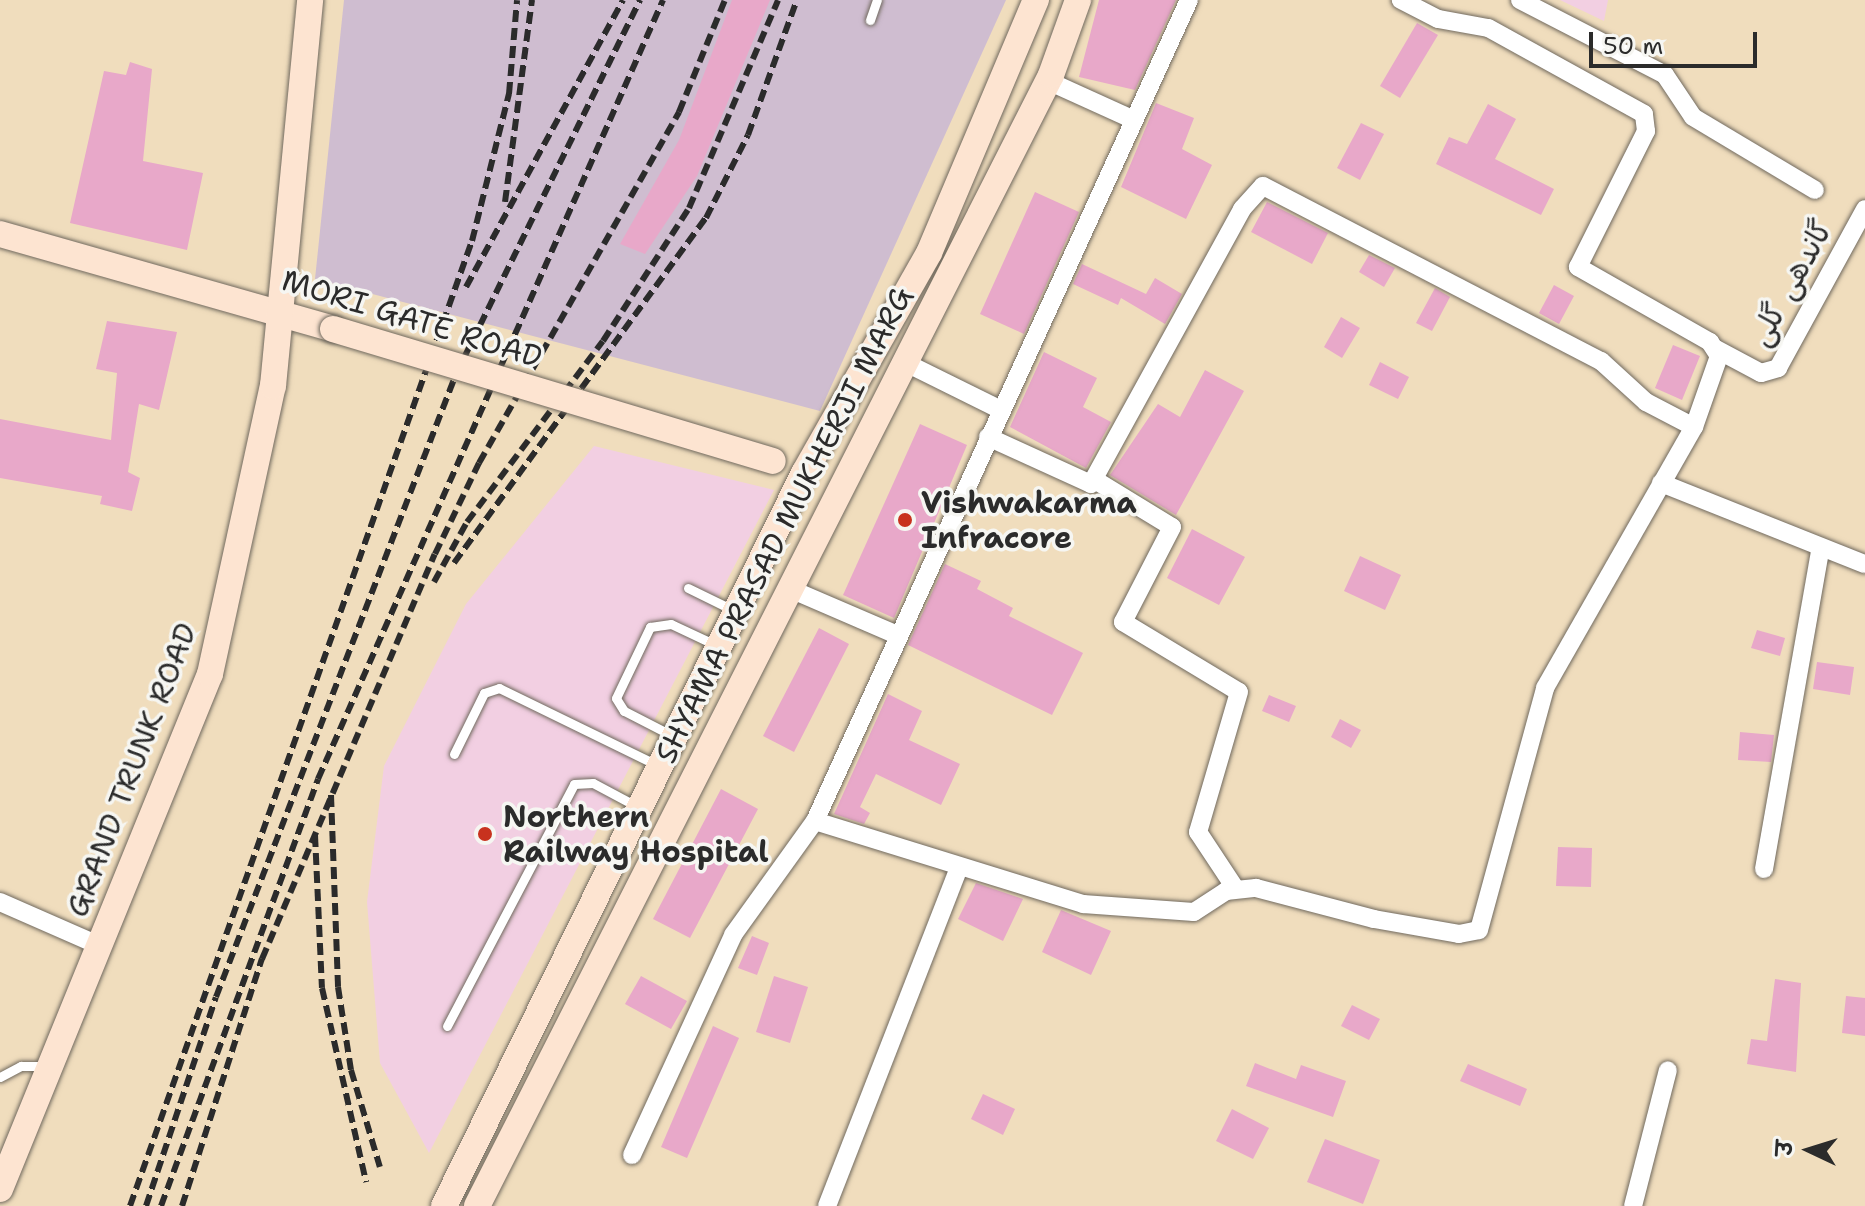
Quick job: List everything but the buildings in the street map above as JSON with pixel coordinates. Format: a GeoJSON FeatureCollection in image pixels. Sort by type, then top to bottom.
{"type":"FeatureCollection","features":[{"type":"Feature","properties":{"kind":"main road","name":"GRAND TRUNK ROAD"},"geometry":{"type":"LineString","coordinates":[[3,1172],[52,1068],[210,674],[249,516],[280,312],[310,0]]}},
{"type":"Feature","properties":{"kind":"main road","name":"SHYAMA PRASAD MUKHERJI MARG"},"geometry":{"type":"LineString","coordinates":[[444,1206],[738,618],[804,473],[929,253],[1036,0]]}},
{"type":"Feature","properties":{"kind":"main road","name":"SHYAMA PRASAD MUKHERJI MARG"},"geometry":{"type":"LineString","coordinates":[[477,1206],[763,631],[788,588],[1048,81],[1078,0]]}},
{"type":"Feature","properties":{"kind":"main road","name":"MORI GATE ROAD"},"geometry":{"type":"LineString","coordinates":[[0,234],[280,312],[773,461],[839,485]]}},
{"type":"Feature","properties":{"kind":"main road"},"geometry":{"type":"LineString","coordinates":[[738,618],[763,631]]}},
{"type":"Feature","properties":{"kind":"street"},"geometry":{"type":"LineString","coordinates":[[632,1155],[733,935],[815,821],[895,634],[1189,0]]}},
{"type":"Feature","properties":{"kind":"street"},"geometry":{"type":"LineString","coordinates":[[815,821],[1067,901],[1187,912],[1235,888],[1459,934],[1479,930],[1545,688],[1694,427],[1718,369],[1716,349],[1578,267],[1646,131],[1644,114],[1488,28],[1438,19],[1401,0]]}},
{"type":"Feature","properties":{"kind":"street"},"geometry":{"type":"LineString","coordinates":[[1520,0],[1665,75],[1693,117],[1815,190]]}},
{"type":"Feature","properties":{"kind":"street"},"geometry":{"type":"LineString","coordinates":[[1559,19],[1564,0]]}},
{"type":"Feature","properties":{"kind":"street"},"geometry":{"type":"LineString","coordinates":[[1048,81],[1134,120]]}},
{"type":"Feature","properties":{"kind":"street"},"geometry":{"type":"LineString","coordinates":[[1095,480],[1242,209],[1263,186],[1601,361],[1646,402],[1694,427]]}},
{"type":"Feature","properties":{"kind":"street","name":"گاندھی گلی"},"geometry":{"type":"LineString","coordinates":[[1716,349],[1757,371],[1778,368],[1865,209]]}},
{"type":"Feature","properties":{"kind":"street"},"geometry":{"type":"LineString","coordinates":[[904,362],[1001,410]]}},
{"type":"Feature","properties":{"kind":"street"},"geometry":{"type":"LineString","coordinates":[[988,437],[1079,483],[1095,480],[1172,527],[1123,622],[1239,692],[1198,832],[1235,888]]}},
{"type":"Feature","properties":{"kind":"street"},"geometry":{"type":"LineString","coordinates":[[1661,483],[1820,552],[1865,564]]}},
{"type":"Feature","properties":{"kind":"street"},"geometry":{"type":"LineString","coordinates":[[1764,869],[1820,552]]}},
{"type":"Feature","properties":{"kind":"street"},"geometry":{"type":"LineString","coordinates":[[788,588],[895,634]]}},
{"type":"Feature","properties":{"kind":"street"},"geometry":{"type":"LineString","coordinates":[[827,1206],[959,868]]}},
{"type":"Feature","properties":{"kind":"street"},"geometry":{"type":"LineString","coordinates":[[0,902],[100,946]]}},
{"type":"Feature","properties":{"kind":"street"},"geometry":{"type":"LineString","coordinates":[[1633,1206],[1668,1070]]}},
{"type":"Feature","properties":{"kind":"lane"},"geometry":{"type":"LineString","coordinates":[[870,20],[877,0]]}},
{"type":"Feature","properties":{"kind":"lane"},"geometry":{"type":"LineString","coordinates":[[688,588],[738,618]]}},
{"type":"Feature","properties":{"kind":"lane"},"geometry":{"type":"LineString","coordinates":[[677,738],[624,711],[617,692],[657,624],[723,648]]}},
{"type":"Feature","properties":{"kind":"lane"},"geometry":{"type":"LineString","coordinates":[[454,754],[484,693],[499,688],[662,768]]}},
{"type":"Feature","properties":{"kind":"lane"},"geometry":{"type":"LineString","coordinates":[[447,1026],[574,784],[593,783],[642,809]]}},
{"type":"Feature","properties":{"kind":"lane"},"geometry":{"type":"LineString","coordinates":[[0,1077],[21,1066],[52,1068]]}},
{"type":"Feature","properties":{"kind":"shaded area"},"geometry":{"type":"Polygon","coordinates":[[[344,0],[1006,0],[820,411],[315,279],[344,0]]]}},
{"type":"Feature","properties":{"kind":"shaded area"},"geometry":{"type":"Polygon","coordinates":[[[1560,0],[1608,0],[1604,21],[1560,0]]]}},
{"type":"Feature","properties":{"kind":"shaded area","name":"Northern Railway Hospital"},"geometry":{"type":"Polygon","coordinates":[[[594,446],[774,490],[429,1153],[380,1063],[367,902],[384,766],[466,604],[594,446]]]}},
{"type":"Feature","properties":{"kind":"railway"},"geometry":{"type":"LineString","coordinates":[[130,1206],[472,241],[509,94],[517,0]]}},
{"type":"Feature","properties":{"kind":"railway"},"geometry":{"type":"LineString","coordinates":[[505,202],[532,0]]}},
{"type":"Feature","properties":{"kind":"railway"},"geometry":{"type":"LineString","coordinates":[[466,287],[623,0]]}},
{"type":"Feature","properties":{"kind":"railway"},"geometry":{"type":"LineString","coordinates":[[146,1206],[216,997],[456,374],[640,0]]}},
{"type":"Feature","properties":{"kind":"railway"},"geometry":{"type":"LineString","coordinates":[[161,1206],[318,779],[663,0]]}},
{"type":"Feature","properties":{"kind":"railway"},"geometry":{"type":"LineString","coordinates":[[182,1206],[262,959],[435,554],[479,463],[679,112],[725,0]]}},
{"type":"Feature","properties":{"kind":"railway"},"geometry":{"type":"LineString","coordinates":[[434,582],[467,522],[603,341],[689,208],[778,0]]}},
{"type":"Feature","properties":{"kind":"railway"},"geometry":{"type":"LineString","coordinates":[[454,563],[706,218],[748,135],[797,0]]}},
{"type":"Feature","properties":{"kind":"railway"},"geometry":{"type":"LineString","coordinates":[[331,795],[338,987],[351,1070],[380,1167]]}},
{"type":"Feature","properties":{"kind":"railway"},"geometry":{"type":"LineString","coordinates":[[315,835],[322,988],[366,1182]]}},
{"type":"Feature","properties":{"kind":"place","name":"Vishwakarma Infracore"},"geometry":{"type":"Point","coordinates":[905,520]}},
{"type":"Feature","properties":{"kind":"place","name":"Northern Railway Hospital"},"geometry":{"type":"Point","coordinates":[485,834]}}]}
